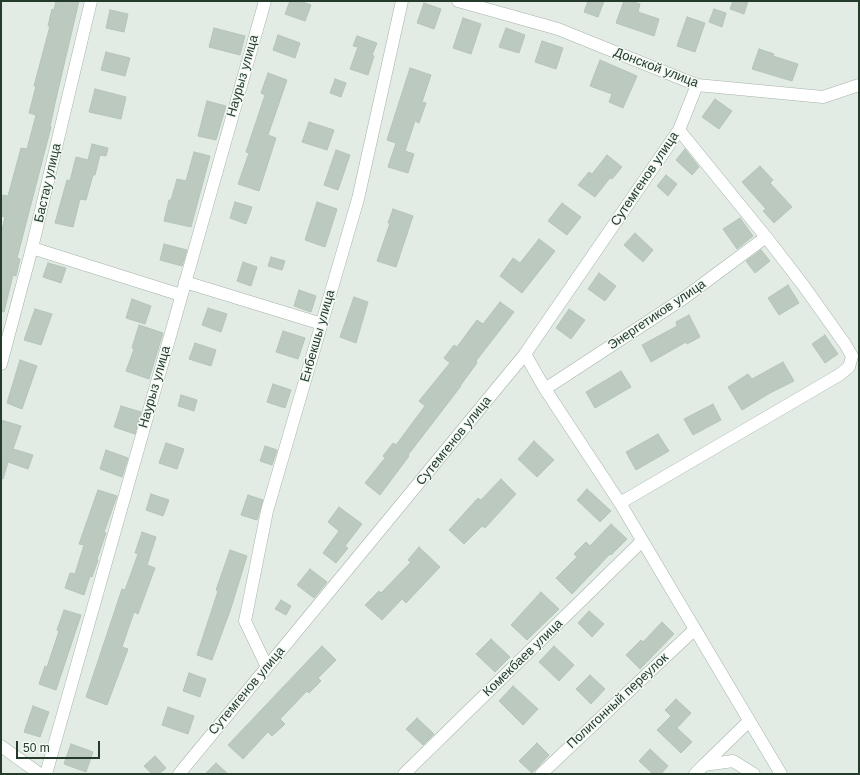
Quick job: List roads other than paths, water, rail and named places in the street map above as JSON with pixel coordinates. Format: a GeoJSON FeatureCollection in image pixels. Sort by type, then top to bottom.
{"type":"FeatureCollection","features":[{"type":"Feature","properties":{"kind":"street","name":"Бастау улица"},"geometry":{"type":"LineString","coordinates":[[1,364],[32,248],[91,1]]}},
{"type":"Feature","properties":{"kind":"street","name":"Наурыз улица"},"geometry":{"type":"LineString","coordinates":[[46,774],[265,1]]}},
{"type":"Feature","properties":{"kind":"street","name":"Енбекшы улица"},"geometry":{"type":"LineString","coordinates":[[267,667],[245,621],[267,511],[358,198],[402,1]]}},
{"type":"Feature","properties":{"kind":"street","name":"Донской улица"},"geometry":{"type":"LineString","coordinates":[[458,1],[558,29],[697,86],[823,97],[859,85]]}},
{"type":"Feature","properties":{"kind":"street","name":"Сутемгенов улица"},"geometry":{"type":"LineString","coordinates":[[179,774],[525,354],[679,130],[697,86]]}},
{"type":"Feature","properties":{"kind":"street"},"geometry":{"type":"LineString","coordinates":[[620,503],[839,375],[849,367],[852,356],[845,344],[766,237],[679,130]]}},
{"type":"Feature","properties":{"kind":"street","name":"Энергетиков улица"},"geometry":{"type":"LineString","coordinates":[[545,389],[684,298],[766,237]]}},
{"type":"Feature","properties":{"kind":"street"},"geometry":{"type":"LineString","coordinates":[[32,248],[181,295]]}},
{"type":"Feature","properties":{"kind":"street"},"geometry":{"type":"LineString","coordinates":[[185,282],[322,324]]}},
{"type":"Feature","properties":{"kind":"street"},"geometry":{"type":"LineString","coordinates":[[525,354],[545,389],[620,503],[781,774]]}},
{"type":"Feature","properties":{"kind":"street","name":"Комекбаев улица"},"geometry":{"type":"LineString","coordinates":[[404,774],[642,541]]}},
{"type":"Feature","properties":{"kind":"street","name":"Полигонный переулок"},"geometry":{"type":"LineString","coordinates":[[541,774],[695,628]]}},
{"type":"Feature","properties":{"kind":"street"},"geometry":{"type":"LineString","coordinates":[[694,774],[749,721]]}},
{"type":"Feature","properties":{"kind":"street"},"geometry":{"type":"LineString","coordinates":[[1,746],[40,774]]}},
{"type":"Feature","properties":{"kind":"street"},"geometry":{"type":"LineString","coordinates":[[704,765],[733,761],[754,774]]}}]}
